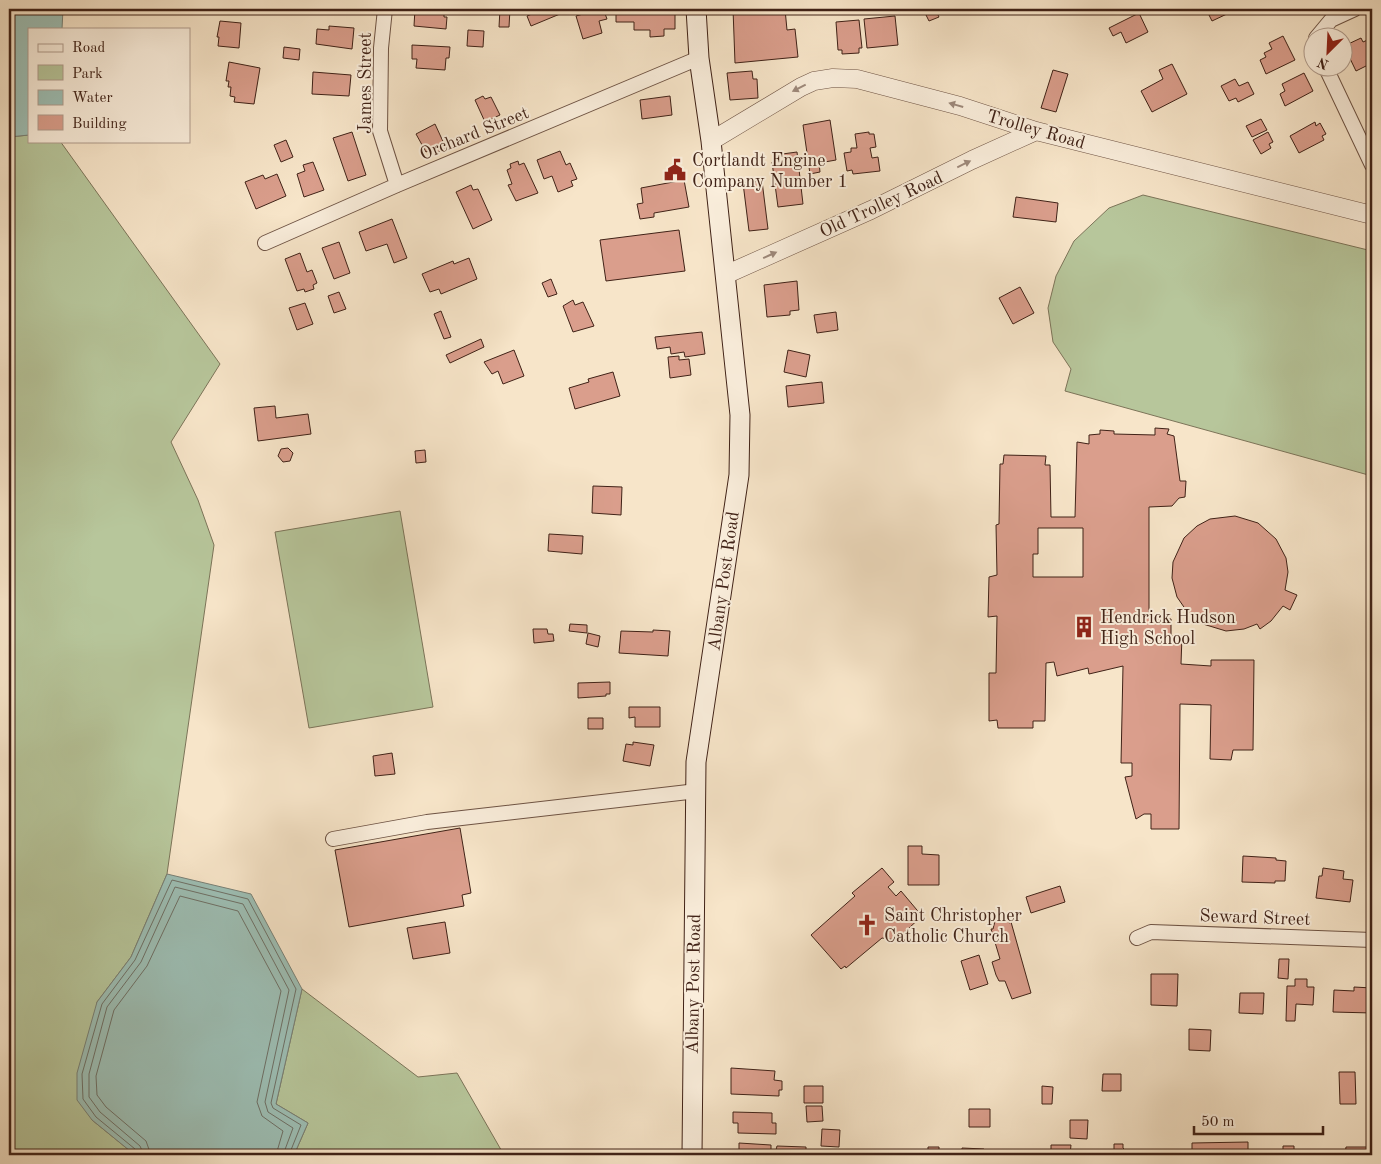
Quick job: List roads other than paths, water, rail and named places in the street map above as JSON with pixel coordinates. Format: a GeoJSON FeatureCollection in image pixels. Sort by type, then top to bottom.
{"type":"FeatureCollection","features":[{"type":"Feature","properties":{"kind":"main road","name":"Albany Post Road"},"geometry":{"type":"LineString","coordinates":[[692,1155],[696,762],[738,475],[740,415],[711,141],[699,58],[696,9]]}},
{"type":"Feature","properties":{"kind":"street","name":"James Street"},"geometry":{"type":"LineString","coordinates":[[385,9],[381,48],[380,132],[397,185]]}},
{"type":"Feature","properties":{"kind":"street"},"geometry":{"type":"LineString","coordinates":[[1324,28],[1331,20],[1355,9]]}},
{"type":"Feature","properties":{"kind":"street","name":"Orchard Street"},"geometry":{"type":"LineString","coordinates":[[265,243],[397,185],[699,58]]}},
{"type":"Feature","properties":{"kind":"street","name":"Trolley Road"},"geometry":{"type":"LineString","coordinates":[[711,141],[814,81],[833,78],[857,79],[960,106],[1036,131],[1372,215]]}},
{"type":"Feature","properties":{"kind":"street"},"geometry":{"type":"LineString","coordinates":[[1331,78],[1372,165]]}},
{"type":"Feature","properties":{"kind":"street","name":"Old Trolley Road"},"geometry":{"type":"LineString","coordinates":[[725,275],[871,210],[1036,131]]}},
{"type":"Feature","properties":{"kind":"street"},"geometry":{"type":"LineString","coordinates":[[333,839],[428,822],[697,791]]}},
{"type":"Feature","properties":{"kind":"street","name":"Seward Street"},"geometry":{"type":"LineString","coordinates":[[1137,938],[1151,932],[1372,940]]}},
{"type":"Feature","properties":{"kind":"water"},"geometry":{"type":"Polygon","coordinates":[[[9,9],[63,9],[62,28],[28,28],[28,135],[9,137],[9,9]]]}},
{"type":"Feature","properties":{"kind":"water"},"geometry":{"type":"Polygon","coordinates":[[[167,874],[251,894],[302,989],[276,1104],[308,1123],[294,1155],[135,1155],[92,1120],[77,1100],[77,1073],[97,1002],[131,957],[167,874]]]}},
{"type":"Feature","properties":{"kind":"place","name":"Cortlandt Engine Company Number 1"},"geometry":{"type":"Point","coordinates":[675,170]}},
{"type":"Feature","properties":{"kind":"place","name":"Hendrick Hudson High School"},"geometry":{"type":"Point","coordinates":[1084,627]}},
{"type":"Feature","properties":{"kind":"place","name":"Saint Christopher Catholic Church"},"geometry":{"type":"Point","coordinates":[867,925]}}]}
